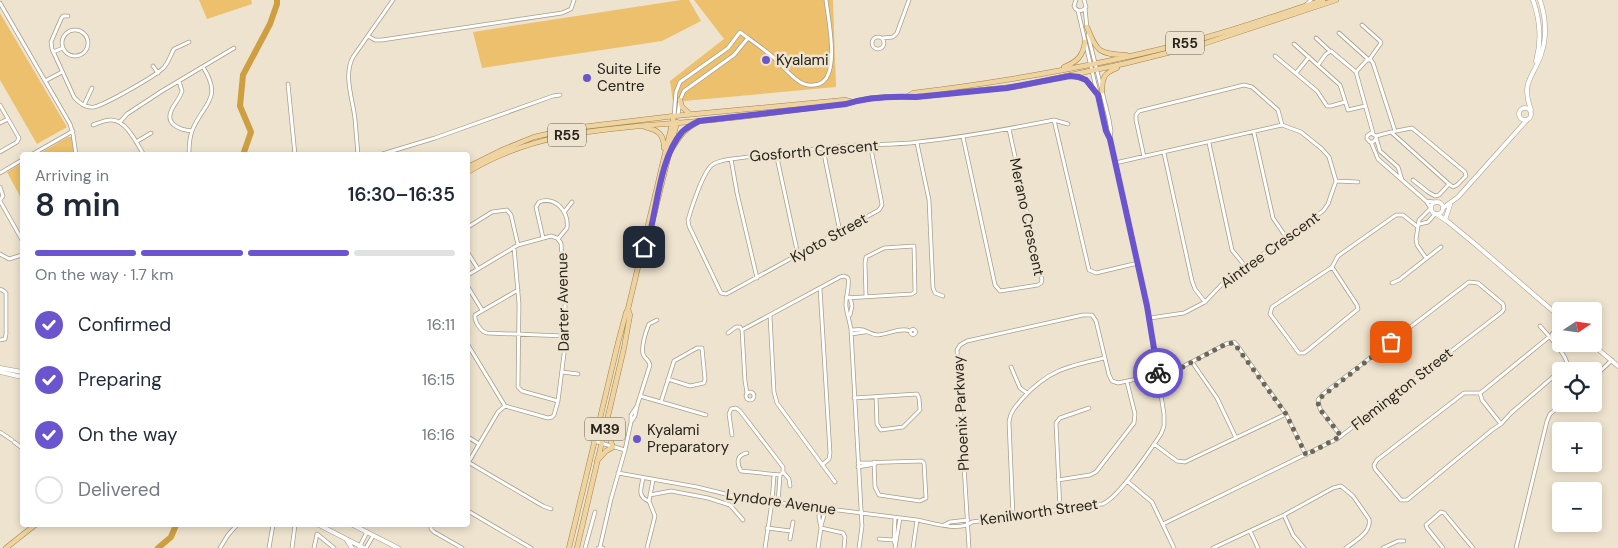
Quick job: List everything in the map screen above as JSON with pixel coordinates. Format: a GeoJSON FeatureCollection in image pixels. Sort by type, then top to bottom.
{"type":"FeatureCollection","features":[{"type":"Feature","properties":{"kind":"main road","name":"R55"},"geometry":{"type":"LineString","coordinates":[[908,96],[913,93],[1007,81],[1163,49],[1236,29],[1323,0]]}},
{"type":"Feature","properties":{"kind":"main road","name":"R55"},"geometry":{"type":"LineString","coordinates":[[470,165],[517,144],[556,131],[597,124],[676,116],[846,104],[908,96],[916,97],[1007,88],[1070,76],[1127,64],[1203,44],[1336,0]]}},
{"type":"Feature","properties":{"kind":"main road"},"geometry":{"type":"LineString","coordinates":[[1087,27],[1092,40],[1101,52],[1109,55],[1132,55]]}},
{"type":"Feature","properties":{"kind":"main road"},"geometry":{"type":"LineString","coordinates":[[1053,72],[1077,61],[1084,50],[1085,42]]}},
{"type":"Feature","properties":{"kind":"main road"},"geometry":{"type":"LineString","coordinates":[[1100,93],[1105,75],[1127,64]]}},
{"type":"Feature","properties":{"kind":"main road"},"geometry":{"type":"LineString","coordinates":[[1070,76],[1086,80],[1100,93]]}},
{"type":"Feature","properties":{"kind":"main road"},"geometry":{"type":"LineString","coordinates":[[680,100],[682,107],[690,115]]}},
{"type":"Feature","properties":{"kind":"main road","name":"R55"},"geometry":{"type":"LineString","coordinates":[[470,171],[497,157],[537,141],[574,134],[699,121],[826,104]]}},
{"type":"Feature","properties":{"kind":"main road","name":"M39"},"geometry":{"type":"LineString","coordinates":[[569,548],[593,441],[648,232],[676,116]]}},
{"type":"Feature","properties":{"kind":"main road"},"geometry":{"type":"LineString","coordinates":[[666,157],[681,133],[699,121]]}},
{"type":"Feature","properties":{"kind":"main road"},"geometry":{"type":"LineString","coordinates":[[642,126],[654,129],[662,135],[666,157]]}},
{"type":"Feature","properties":{"kind":"main road","name":"M39"},"geometry":{"type":"LineString","coordinates":[[577,548],[624,348],[630,316],[628,309]]}},
{"type":"Feature","properties":{"kind":"main road"},"geometry":{"type":"LineString","coordinates":[[597,462],[606,451],[613,447],[605,426]]}},
{"type":"Feature","properties":{"kind":"main road"},"geometry":{"type":"LineString","coordinates":[[6,548],[32,527]]}},
{"type":"Feature","properties":{"kind":"street"},"geometry":{"type":"LineString","coordinates":[[358,152],[349,74],[350,64],[393,0]]}},
{"type":"Feature","properties":{"kind":"street"},"geometry":{"type":"LineString","coordinates":[[368,36],[375,40],[382,40],[562,13],[571,9],[574,0]]}},
{"type":"Feature","properties":{"kind":"street"},"geometry":{"type":"LineString","coordinates":[[676,116],[676,92],[680,82],[728,48],[740,32],[774,58],[800,82],[812,85],[822,82],[830,73],[831,64],[826,0]]}},
{"type":"Feature","properties":{"kind":"street"},"geometry":{"type":"LineString","coordinates":[[883,38],[882,47],[877,49],[874,47],[872,43],[874,38],[878,36],[883,38],[893,37],[897,34],[909,0]]}},
{"type":"Feature","properties":{"kind":"street"},"geometry":{"type":"LineString","coordinates":[[1075,0],[1074,6],[1078,11],[1085,42],[1093,64]]}},
{"type":"Feature","properties":{"kind":"street"},"geometry":{"type":"LineString","coordinates":[[1084,0],[1093,64]]}},
{"type":"Feature","properties":{"kind":"street"},"geometry":{"type":"LineString","coordinates":[[1303,6],[1311,0]]}},
{"type":"Feature","properties":{"kind":"street"},"geometry":{"type":"LineString","coordinates":[[1532,0],[1538,17],[1540,33],[1538,51],[1532,72]]}},
{"type":"Feature","properties":{"kind":"street"},"geometry":{"type":"LineString","coordinates":[[1518,129],[1519,112],[1523,108],[1526,86],[1540,56],[1545,34],[1545,19],[1540,0]]}},
{"type":"Feature","properties":{"kind":"street"},"geometry":{"type":"LineString","coordinates":[[0,2],[73,132],[76,152]]}},
{"type":"Feature","properties":{"kind":"street"},"geometry":{"type":"LineString","coordinates":[[1078,11],[1082,11],[1085,8]]}},
{"type":"Feature","properties":{"kind":"street"},"geometry":{"type":"LineString","coordinates":[[68,16],[63,16],[61,19],[52,38],[51,45],[74,96],[84,105],[95,107],[102,104],[158,73],[166,66],[174,49],[189,42]]}},
{"type":"Feature","properties":{"kind":"street"},"geometry":{"type":"LineString","coordinates":[[1356,72],[1369,60],[1381,43],[1362,25]]}},
{"type":"Feature","properties":{"kind":"street"},"geometry":{"type":"LineString","coordinates":[[78,30],[88,38],[85,50],[79,56],[63,48],[63,39],[69,31],[78,30]]}},
{"type":"Feature","properties":{"kind":"street"},"geometry":{"type":"LineString","coordinates":[[1339,33],[1375,65],[1393,132],[1453,187],[1457,186],[1466,176],[1465,172],[1412,128],[1393,132],[1375,136],[1370,134],[1367,137],[1378,159],[1426,201],[1436,214],[1446,219],[1552,310]]}},
{"type":"Feature","properties":{"kind":"street"},"geometry":{"type":"LineString","coordinates":[[676,116],[684,91],[734,55],[748,38]]}},
{"type":"Feature","properties":{"kind":"street"},"geometry":{"type":"LineString","coordinates":[[1316,38],[1356,72],[1380,151],[1398,167],[1402,181]]}},
{"type":"Feature","properties":{"kind":"street"},"geometry":{"type":"LineString","coordinates":[[1294,44],[1340,85],[1347,109],[1365,106]]}},
{"type":"Feature","properties":{"kind":"street"},"geometry":{"type":"LineString","coordinates":[[53,52],[63,48]]}},
{"type":"Feature","properties":{"kind":"street"},"geometry":{"type":"LineString","coordinates":[[120,122],[126,114],[234,48]]}},
{"type":"Feature","properties":{"kind":"street"},"geometry":{"type":"LineString","coordinates":[[1318,65],[1326,54],[1331,51]]}},
{"type":"Feature","properties":{"kind":"street"},"geometry":{"type":"LineString","coordinates":[[1276,56],[1317,91],[1327,106],[1345,102]]}},
{"type":"Feature","properties":{"kind":"street"},"geometry":{"type":"LineString","coordinates":[[1296,73],[1309,57]]}},
{"type":"Feature","properties":{"kind":"street","name":"Kenilworth Street"},"geometry":{"type":"LineString","coordinates":[[968,525],[972,522],[1060,510],[1111,500],[1162,432],[1164,422],[1150,318],[1116,163],[1106,131],[1093,64]]}},
{"type":"Feature","properties":{"kind":"street"},"geometry":{"type":"LineString","coordinates":[[153,66],[158,73]]}},
{"type":"Feature","properties":{"kind":"street"},"geometry":{"type":"LineString","coordinates":[[188,152],[192,131],[209,102],[212,92],[211,82],[203,67]]}},
{"type":"Feature","properties":{"kind":"street"},"geometry":{"type":"LineString","coordinates":[[45,81],[62,72]]}},
{"type":"Feature","properties":{"kind":"street"},"geometry":{"type":"LineString","coordinates":[[179,81],[182,91],[171,112],[170,119],[174,126],[192,131]]}},
{"type":"Feature","properties":{"kind":"street"},"geometry":{"type":"LineString","coordinates":[[288,84],[295,152]]}},
{"type":"Feature","properties":{"kind":"street"},"geometry":{"type":"LineString","coordinates":[[1144,157],[1136,120],[1136,115],[1139,111],[1225,91],[1241,85],[1249,86],[1277,109],[1282,125]]}},
{"type":"Feature","properties":{"kind":"street"},"geometry":{"type":"LineString","coordinates":[[84,105],[92,88]]}},
{"type":"Feature","properties":{"kind":"street","name":"Kenilworth Street"},"geometry":{"type":"LineString","coordinates":[[1100,93],[1105,102],[1111,130],[1110,139]]}},
{"type":"Feature","properties":{"kind":"street"},"geometry":{"type":"LineString","coordinates":[[389,152],[560,95]]}},
{"type":"Feature","properties":{"kind":"street"},"geometry":{"type":"LineString","coordinates":[[1446,219],[1448,208],[1531,116],[1526,96]]}},
{"type":"Feature","properties":{"kind":"street"},"geometry":{"type":"LineString","coordinates":[[1100,103],[1105,102]]}},
{"type":"Feature","properties":{"kind":"street"},"geometry":{"type":"LineString","coordinates":[[0,105],[18,136],[18,141],[0,152]]}},
{"type":"Feature","properties":{"kind":"street"},"geometry":{"type":"LineString","coordinates":[[1523,108],[1531,110]]}},
{"type":"Feature","properties":{"kind":"street"},"geometry":{"type":"LineString","coordinates":[[1520,117],[1523,120],[1527,120]]}},
{"type":"Feature","properties":{"kind":"street"},"geometry":{"type":"LineString","coordinates":[[0,123],[8,118]]}},
{"type":"Feature","properties":{"kind":"street"},"geometry":{"type":"LineString","coordinates":[[93,125],[108,120],[120,122],[142,152]]}},
{"type":"Feature","properties":{"kind":"street"},"geometry":{"type":"LineString","coordinates":[[1054,120],[1089,270],[1096,273],[1138,263]]}},
{"type":"Feature","properties":{"kind":"street","name":"Gosforth Crescent"},"geometry":{"type":"LineString","coordinates":[[719,291],[688,220],[702,180],[708,169],[716,163],[776,153],[870,144],[917,143],[1054,120],[1068,124]]}},
{"type":"Feature","properties":{"kind":"street"},"geometry":{"type":"LineString","coordinates":[[1116,163],[1282,125],[1301,132],[1326,153],[1336,181],[1358,182]]}},
{"type":"Feature","properties":{"kind":"street","name":"Merano Crescent"},"geometry":{"type":"LineString","coordinates":[[963,136],[995,285],[1000,291],[1007,291],[1038,285],[1042,280],[1009,129]]}},
{"type":"Feature","properties":{"kind":"street"},"geometry":{"type":"LineString","coordinates":[[36,152],[73,132]]}},
{"type":"Feature","properties":{"kind":"street"},"geometry":{"type":"LineString","coordinates":[[1254,132],[1273,218],[1286,237]]}},
{"type":"Feature","properties":{"kind":"street"},"geometry":{"type":"LineString","coordinates":[[136,142],[151,133]]}},
{"type":"Feature","properties":{"kind":"street"},"geometry":{"type":"LineString","coordinates":[[1371,142],[1374,142],[1375,136]]}},
{"type":"Feature","properties":{"kind":"street"},"geometry":{"type":"LineString","coordinates":[[917,143],[929,200],[933,288],[935,293],[943,296]]}},
{"type":"Feature","properties":{"kind":"street"},"geometry":{"type":"LineString","coordinates":[[1209,143],[1232,250],[1245,266]]}},
{"type":"Feature","properties":{"kind":"street","name":"Kyoto Street"},"geometry":{"type":"LineString","coordinates":[[719,291],[726,294],[876,212],[881,207],[881,199],[870,144]]}},
{"type":"Feature","properties":{"kind":"street"},"geometry":{"type":"LineString","coordinates":[[822,149],[840,232]]}},
{"type":"Feature","properties":{"kind":"street"},"geometry":{"type":"LineString","coordinates":[[776,153],[798,255]]}},
{"type":"Feature","properties":{"kind":"street"},"geometry":{"type":"LineString","coordinates":[[1164,153],[1193,285],[1205,302]]}},
{"type":"Feature","properties":{"kind":"street"},"geometry":{"type":"LineString","coordinates":[[731,159],[757,278]]}},
{"type":"Feature","properties":{"kind":"street"},"geometry":{"type":"LineString","coordinates":[[0,173],[20,161]]}},
{"type":"Feature","properties":{"kind":"street"},"geometry":{"type":"LineString","coordinates":[[1413,180],[1435,196],[1439,195],[1449,184]]}},
{"type":"Feature","properties":{"kind":"street","name":"Aintree Crescent"},"geometry":{"type":"LineString","coordinates":[[1150,318],[1184,313],[1205,302],[1221,284],[1323,211],[1328,204],[1336,181]]}},
{"type":"Feature","properties":{"kind":"street"},"geometry":{"type":"LineString","coordinates":[[0,187],[3,194],[0,200],[20,236]]}},
{"type":"Feature","properties":{"kind":"street"},"geometry":{"type":"LineString","coordinates":[[543,238],[537,209],[538,203],[546,200],[550,201],[565,211]]}},
{"type":"Feature","properties":{"kind":"street"},"geometry":{"type":"LineString","coordinates":[[1426,201],[1438,202],[1446,219]]}},
{"type":"Feature","properties":{"kind":"street"},"geometry":{"type":"LineString","coordinates":[[558,239],[566,231],[565,211],[572,202]]}},
{"type":"Feature","properties":{"kind":"street"},"geometry":{"type":"LineString","coordinates":[[1426,258],[1416,244],[1416,236],[1420,220],[1434,202]]}},
{"type":"Feature","properties":{"kind":"street"},"geometry":{"type":"LineString","coordinates":[[1442,207],[1453,202]]}},
{"type":"Feature","properties":{"kind":"street"},"geometry":{"type":"LineString","coordinates":[[1332,267],[1358,309],[1304,353],[1299,353],[1270,314],[1270,309],[1332,267],[1338,256],[1396,215],[1403,215],[1419,225],[1426,223],[1436,214],[1441,213],[1442,207]]}},
{"type":"Feature","properties":{"kind":"street"},"geometry":{"type":"LineString","coordinates":[[470,226],[492,212],[507,210],[511,215],[518,245]]}},
{"type":"Feature","properties":{"kind":"street","name":"Darter Avenue"},"geometry":{"type":"LineString","coordinates":[[470,274],[518,245],[551,236],[562,243],[566,304],[565,336],[558,401]]}},
{"type":"Feature","properties":{"kind":"street"},"geometry":{"type":"LineString","coordinates":[[848,298],[866,297],[915,292],[914,246],[884,248],[866,257],[866,297]]}},
{"type":"Feature","properties":{"kind":"street"},"geometry":{"type":"LineString","coordinates":[[470,351],[505,406],[550,418],[554,415],[558,401],[522,391],[518,385],[518,290],[514,247]]}},
{"type":"Feature","properties":{"kind":"street"},"geometry":{"type":"LineString","coordinates":[[1392,283],[1399,280],[1441,247]]}},
{"type":"Feature","properties":{"kind":"street"},"geometry":{"type":"LineString","coordinates":[[0,254],[9,259],[20,256]]}},
{"type":"Feature","properties":{"kind":"street"},"geometry":{"type":"LineString","coordinates":[[470,256],[478,269]]}},
{"type":"Feature","properties":{"kind":"street"},"geometry":{"type":"LineString","coordinates":[[742,330],[840,277],[844,276],[848,281],[846,307],[851,332],[862,531],[859,548]]}},
{"type":"Feature","properties":{"kind":"street","name":"Flemington Street"},"geometry":{"type":"LineString","coordinates":[[1163,524],[1306,455],[1341,436],[1502,312],[1504,309],[1502,304],[1478,283],[1465,284],[1320,398],[1318,402],[1319,408],[1341,436]]}},
{"type":"Feature","properties":{"kind":"street"},"geometry":{"type":"LineString","coordinates":[[820,288],[830,453],[829,459],[822,464]]}},
{"type":"Feature","properties":{"kind":"street"},"geometry":{"type":"LineString","coordinates":[[0,289],[6,294],[6,334],[5,339],[0,340]]}},
{"type":"Feature","properties":{"kind":"street"},"geometry":{"type":"LineString","coordinates":[[470,290],[482,310]]}},
{"type":"Feature","properties":{"kind":"street"},"geometry":{"type":"LineString","coordinates":[[518,290],[482,310],[474,318],[484,333],[565,336]]}},
{"type":"Feature","properties":{"kind":"street","name":"Phoenix Parkway"},"geometry":{"type":"LineString","coordinates":[[968,520],[958,347],[966,340],[1083,315],[1092,315],[1095,318],[1104,358]]}},
{"type":"Feature","properties":{"kind":"street"},"geometry":{"type":"LineString","coordinates":[[770,316],[775,399],[835,482]]}},
{"type":"Feature","properties":{"kind":"street"},"geometry":{"type":"LineString","coordinates":[[600,548],[631,422],[635,416],[636,406],[650,364],[643,352],[646,332],[649,324],[657,320]]}},
{"type":"Feature","properties":{"kind":"street"},"geometry":{"type":"LineString","coordinates":[[1540,326],[1550,336],[1567,360],[1567,365],[1510,413],[1501,424],[1405,501],[1400,499],[1375,469],[1376,460],[1464,393],[1480,393],[1550,336]]}},
{"type":"Feature","properties":{"kind":"street"},"geometry":{"type":"LineString","coordinates":[[728,332],[737,327],[740,327],[742,330]]}},
{"type":"Feature","properties":{"kind":"street"},"geometry":{"type":"LineString","coordinates":[[742,330],[747,393]]}},
{"type":"Feature","properties":{"kind":"street"},"geometry":{"type":"LineString","coordinates":[[851,332],[863,330],[868,334],[878,335],[901,330],[910,331]]}},
{"type":"Feature","properties":{"kind":"street"},"geometry":{"type":"LineString","coordinates":[[1013,516],[1009,422],[1013,409],[1044,378],[1072,365],[1104,358],[1112,381],[1118,383],[1127,382],[1174,371],[1226,344],[1234,343],[1286,414],[1306,455]]}},
{"type":"Feature","properties":{"kind":"street"},"geometry":{"type":"LineString","coordinates":[[661,402],[672,364],[675,360],[697,348],[702,348],[704,383],[690,386],[668,378]]}},
{"type":"Feature","properties":{"kind":"street"},"geometry":{"type":"LineString","coordinates":[[1602,352],[1618,366]]}},
{"type":"Feature","properties":{"kind":"street"},"geometry":{"type":"LineString","coordinates":[[1602,369],[1612,360]]}},
{"type":"Feature","properties":{"kind":"street"},"geometry":{"type":"LineString","coordinates":[[1192,362],[1217,398],[1236,438]]}},
{"type":"Feature","properties":{"kind":"street"},"geometry":{"type":"LineString","coordinates":[[1011,367],[1020,388],[1027,393]]}},
{"type":"Feature","properties":{"kind":"street"},"geometry":{"type":"LineString","coordinates":[[0,370],[20,372]]}},
{"type":"Feature","properties":{"kind":"street"},"geometry":{"type":"LineString","coordinates":[[0,370],[20,376]]}},
{"type":"Feature","properties":{"kind":"street"},"geometry":{"type":"LineString","coordinates":[[562,372],[578,374]]}},
{"type":"Feature","properties":{"kind":"street"},"geometry":{"type":"LineString","coordinates":[[1058,480],[1090,476],[1096,472],[1134,423],[1135,414],[1127,382]]}},
{"type":"Feature","properties":{"kind":"street"},"geometry":{"type":"LineString","coordinates":[[1480,393],[1482,400],[1501,424]]}},
{"type":"Feature","properties":{"kind":"street"},"geometry":{"type":"LineString","coordinates":[[854,398],[917,394],[920,410],[903,427],[881,430],[877,424],[876,397]]}},
{"type":"Feature","properties":{"kind":"street"},"geometry":{"type":"LineString","coordinates":[[640,396],[706,415]]}},
{"type":"Feature","properties":{"kind":"street"},"geometry":{"type":"LineString","coordinates":[[470,460],[488,428],[505,406]]}},
{"type":"Feature","properties":{"kind":"street"},"geometry":{"type":"LineString","coordinates":[[732,435],[729,414],[731,409],[736,408],[783,467],[778,503]]}},
{"type":"Feature","properties":{"kind":"street"},"geometry":{"type":"LineString","coordinates":[[1060,510],[1056,423],[1060,418],[1089,408]]}},
{"type":"Feature","properties":{"kind":"street"},"geometry":{"type":"LineString","coordinates":[[1516,548],[1547,421],[1552,412]]}},
{"type":"Feature","properties":{"kind":"street"},"geometry":{"type":"LineString","coordinates":[[1154,444],[1177,461],[1182,462],[1286,414]]}},
{"type":"Feature","properties":{"kind":"street"},"geometry":{"type":"LineString","coordinates":[[0,432],[20,446]]}},
{"type":"Feature","properties":{"kind":"street"},"geometry":{"type":"LineString","coordinates":[[470,438],[479,444]]}},
{"type":"Feature","properties":{"kind":"street"},"geometry":{"type":"LineString","coordinates":[[593,441],[625,450]]}},
{"type":"Feature","properties":{"kind":"street"},"geometry":{"type":"LineString","coordinates":[[747,453],[738,458],[741,471],[774,475],[782,474],[789,479],[790,486]]}},
{"type":"Feature","properties":{"kind":"street"},"geometry":{"type":"LineString","coordinates":[[858,465],[875,463],[923,461],[927,496],[925,500],[920,501],[879,494],[875,487],[875,463]]}},
{"type":"Feature","properties":{"kind":"street"},"geometry":{"type":"LineString","coordinates":[[470,464],[551,509]]}},
{"type":"Feature","properties":{"kind":"street","name":"Lyndore Avenue"},"geometry":{"type":"LineString","coordinates":[[618,473],[697,487],[731,496],[778,503],[917,520],[951,528],[968,525]]}},
{"type":"Feature","properties":{"kind":"street"},"geometry":{"type":"LineString","coordinates":[[765,548],[774,475]]}},
{"type":"Feature","properties":{"kind":"street"},"geometry":{"type":"LineString","coordinates":[[643,478],[641,495],[643,499],[649,501]]}},
{"type":"Feature","properties":{"kind":"street"},"geometry":{"type":"LineString","coordinates":[[647,548],[655,516],[655,511],[649,501],[653,480]]}},
{"type":"Feature","properties":{"kind":"street"},"geometry":{"type":"LineString","coordinates":[[1127,481],[1152,502],[1174,548]]}},
{"type":"Feature","properties":{"kind":"street"},"geometry":{"type":"LineString","coordinates":[[1213,548],[1284,515],[1333,488],[1343,486],[1357,501],[1370,523],[1368,530],[1346,548]]}},
{"type":"Feature","properties":{"kind":"street"},"geometry":{"type":"LineString","coordinates":[[650,495],[670,491],[708,498],[730,505],[743,520]]}},
{"type":"Feature","properties":{"kind":"street"},"geometry":{"type":"LineString","coordinates":[[820,508],[819,518],[821,527]]}},
{"type":"Feature","properties":{"kind":"street"},"geometry":{"type":"LineString","coordinates":[[818,548],[826,508]]}},
{"type":"Feature","properties":{"kind":"street"},"geometry":{"type":"LineString","coordinates":[[470,512],[531,548]]}},
{"type":"Feature","properties":{"kind":"street"},"geometry":{"type":"LineString","coordinates":[[585,548],[595,512]]}},
{"type":"Feature","properties":{"kind":"street"},"geometry":{"type":"LineString","coordinates":[[1443,548],[1426,525],[1441,512],[1444,513],[1473,548]]}},
{"type":"Feature","properties":{"kind":"street"},"geometry":{"type":"LineString","coordinates":[[1284,515],[1293,535],[1304,548]]}},
{"type":"Feature","properties":{"kind":"street"},"geometry":{"type":"LineString","coordinates":[[895,546],[898,518]]}},
{"type":"Feature","properties":{"kind":"street"},"geometry":{"type":"LineString","coordinates":[[913,548],[917,520]]}},
{"type":"Feature","properties":{"kind":"street"},"geometry":{"type":"LineString","coordinates":[[968,520],[969,548]]}},
{"type":"Feature","properties":{"kind":"street","name":"Kenilworth Street"},"geometry":{"type":"LineString","coordinates":[[968,520],[972,522]]}},
{"type":"Feature","properties":{"kind":"street","name":"Lyndore Avenue"},"geometry":{"type":"LineString","coordinates":[[944,525],[949,522],[968,520]]}},
{"type":"Feature","properties":{"kind":"street"},"geometry":{"type":"LineString","coordinates":[[790,538],[793,522]]}},
{"type":"Feature","properties":{"kind":"street"},"geometry":{"type":"LineString","coordinates":[[220,548],[235,527]]}},
{"type":"Feature","properties":{"kind":"street"},"geometry":{"type":"LineString","coordinates":[[268,548],[273,527]]}},
{"type":"Feature","properties":{"kind":"street"},"geometry":{"type":"LineString","coordinates":[[292,548],[295,527]]}},
{"type":"Feature","properties":{"kind":"street"},"geometry":{"type":"LineString","coordinates":[[323,527],[362,548]]}},
{"type":"Feature","properties":{"kind":"street"},"geometry":{"type":"LineString","coordinates":[[357,527],[398,548]]}},
{"type":"Feature","properties":{"kind":"street"},"geometry":{"type":"LineString","coordinates":[[431,527],[434,532],[462,548]]}},
{"type":"Feature","properties":{"kind":"street"},"geometry":{"type":"LineString","coordinates":[[821,527],[843,533],[845,537],[844,548]]}},
{"type":"Feature","properties":{"kind":"street"},"geometry":{"type":"LineString","coordinates":[[767,528],[791,531]]}},
{"type":"Feature","properties":{"kind":"street"},"geometry":{"type":"LineString","coordinates":[[1250,530],[1258,548]]}},
{"type":"Feature","properties":{"kind":"street"},"geometry":{"type":"LineString","coordinates":[[362,548],[367,532]]}},
{"type":"Feature","properties":{"kind":"street"},"geometry":{"type":"LineString","coordinates":[[314,548],[317,534],[334,548]]}},
{"type":"Feature","properties":{"kind":"street"},"geometry":{"type":"LineString","coordinates":[[362,548],[372,536]]}},
{"type":"Feature","properties":{"kind":"street"},"geometry":{"type":"LineString","coordinates":[[346,539],[352,548]]}},
{"type":"Feature","properties":{"kind":"street"},"geometry":{"type":"LineString","coordinates":[[879,539],[895,540]]}},
{"type":"Feature","properties":{"kind":"street"},"geometry":{"type":"LineString","coordinates":[[1383,548],[1395,542],[1404,541]]}},
{"type":"Feature","properties":{"kind":"shaded area"},"geometry":{"type":"Polygon","coordinates":[[[199,0],[251,0],[252,4],[207,19],[199,0]]]}},
{"type":"Feature","properties":{"kind":"shaded area"},"geometry":{"type":"Polygon","coordinates":[[[689,0],[701,21],[662,41],[482,68],[473,32],[689,0]]]}},
{"type":"Feature","properties":{"kind":"shaded area","name":"Kyalami"},"geometry":{"type":"Polygon","coordinates":[[[694,0],[833,0],[836,87],[673,102],[670,81],[724,39],[694,0]]]}},
{"type":"Feature","properties":{"kind":"shaded area"},"geometry":{"type":"Polygon","coordinates":[[[0,13],[67,127],[37,144],[0,80],[0,13]]]}},
{"type":"Feature","properties":{"kind":"shaded area"},"geometry":{"type":"Polygon","coordinates":[[[68,137],[71,137],[73,140],[75,152],[42,152],[68,137]]]}},
{"type":"Feature","properties":{"kind":"shaded area"},"geometry":{"type":"Polygon","coordinates":[[[20,164],[20,196],[7,172],[20,164]]]}},
{"type":"Feature","properties":{"kind":"waterway"},"geometry":{"type":"LineString","coordinates":[[244,152],[251,132],[240,106],[243,75],[270,24],[277,0]]}},
{"type":"Feature","properties":{"kind":"waterway"},"geometry":{"type":"LineString","coordinates":[[158,548],[171,537],[175,527]]}},
{"type":"Feature","properties":{"kind":"way so far"},"geometry":{"type":"LineString","coordinates":[[1158,373],[1174,371],[1226,344],[1231,342],[1236,344],[1286,414],[1306,455],[1341,436],[1319,408],[1318,402],[1323,394],[1391,342]]}},
{"type":"Feature","properties":{"kind":"place","name":"Kyalami"},"geometry":{"type":"Point","coordinates":[766,60]}},
{"type":"Feature","properties":{"kind":"place","name":"Suite Life Centre"},"geometry":{"type":"Point","coordinates":[587,78]}},
{"type":"Feature","properties":{"kind":"place","name":"Kyalami Preparatory"},"geometry":{"type":"Point","coordinates":[637,439]}},
{"type":"Feature","properties":{"kind":"route"},"geometry":{"type":"LineString","coordinates":[[644,247],[651,228],[667,158],[681,133],[699,121],[869,100],[1007,88],[1070,76],[1083,78],[1090,83],[1098,95],[1106,131],[1110,139],[1147,306],[1158,373]]}}]}
